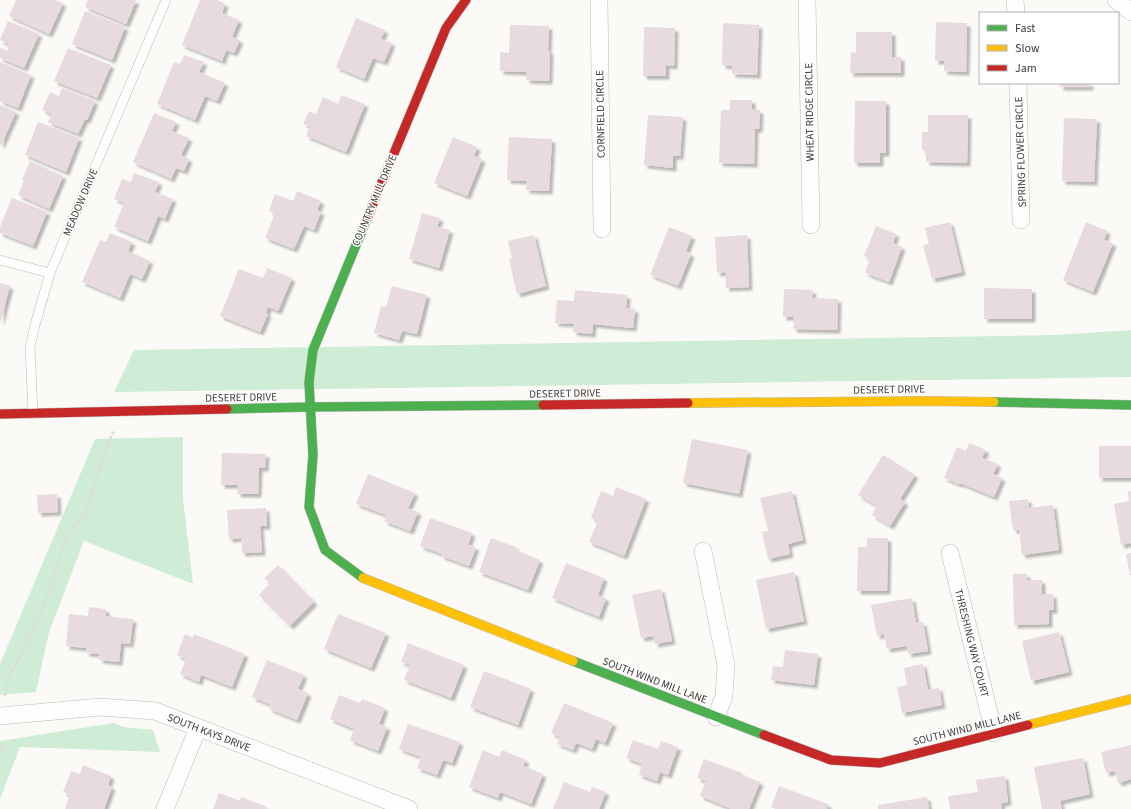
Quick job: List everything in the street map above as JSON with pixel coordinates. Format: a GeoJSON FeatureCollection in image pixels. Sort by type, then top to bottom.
{"type":"FeatureCollection","features":[{"type":"Feature","properties":{"kind":"street","name":"COUNTRY MILL DRIVE"},"geometry":{"type":"LineString","coordinates":[[310,408],[309,382],[313,350],[446,28],[466,0]]}},
{"type":"Feature","properties":{"kind":"street","name":"CORNFIELD CIRCLE"},"geometry":{"type":"LineString","coordinates":[[599,0],[602,229]]}},
{"type":"Feature","properties":{"kind":"street","name":"WHEAT RIDGE CIRCLE"},"geometry":{"type":"LineString","coordinates":[[807,0],[811,225]]}},
{"type":"Feature","properties":{"kind":"street"},"geometry":{"type":"LineString","coordinates":[[1015,0],[1016,12]]}},
{"type":"Feature","properties":{"kind":"street"},"geometry":{"type":"LineString","coordinates":[[1116,0],[1131,12]]}},
{"type":"Feature","properties":{"kind":"street","name":"SPRING FLOWER CIRCLE"},"geometry":{"type":"LineString","coordinates":[[1018,84],[1022,220]]}},
{"type":"Feature","properties":{"kind":"street","name":"DESERET DRIVE"},"geometry":{"type":"LineString","coordinates":[[0,414],[310,408],[926,401],[1131,405]]}},
{"type":"Feature","properties":{"kind":"street","name":"SOUTH WIND MILL LANE"},"geometry":{"type":"LineString","coordinates":[[310,408],[312,455],[309,507],[325,550],[365,580],[716,717],[831,760],[880,763],[1131,699]]}},
{"type":"Feature","properties":{"kind":"street"},"geometry":{"type":"LineString","coordinates":[[703,551],[726,665],[724,696],[716,717]]}},
{"type":"Feature","properties":{"kind":"street","name":"THRESHING WAY COURT"},"geometry":{"type":"LineString","coordinates":[[950,553],[994,733]]}},
{"type":"Feature","properties":{"kind":"street","name":"SOUTH KAYS DRIVE"},"geometry":{"type":"LineString","coordinates":[[0,716],[100,707],[156,711],[408,809]]}},
{"type":"Feature","properties":{"kind":"street"},"geometry":{"type":"LineString","coordinates":[[165,809],[198,728]]}},
{"type":"Feature","properties":{"kind":"lane","name":"MEADOW DRIVE"},"geometry":{"type":"LineString","coordinates":[[33,414],[30,347],[50,272],[166,0]]}},
{"type":"Feature","properties":{"kind":"lane"},"geometry":{"type":"LineString","coordinates":[[0,260],[50,272]]}},
{"type":"Feature","properties":{"kind":"path"},"geometry":{"type":"LineString","coordinates":[[5,696],[8,678],[23,651],[48,596],[66,539],[88,507],[104,453],[114,432],[118,412]]}},
{"type":"Feature","properties":{"kind":"path"},"geometry":{"type":"LineString","coordinates":[[0,753],[3,744]]}},
{"type":"Feature","properties":{"kind":"green space"},"geometry":{"type":"Polygon","coordinates":[[[1131,330],[1131,377],[114,392],[134,350],[1057,335],[1131,330]]]}},
{"type":"Feature","properties":{"kind":"green space"},"geometry":{"type":"Polygon","coordinates":[[[183,437],[183,499],[193,584],[84,541],[49,632],[36,692],[0,695],[0,664],[95,439],[183,437]]]}},
{"type":"Feature","properties":{"kind":"green space"},"geometry":{"type":"Polygon","coordinates":[[[113,723],[124,727],[153,730],[160,752],[20,747],[0,799],[0,741],[113,723]]]}},
{"type":"Feature","properties":{"kind":"building"},"geometry":{"type":"Polygon","coordinates":[[[16,0],[55,0],[63,3],[49,34],[9,16],[16,0]]]}},
{"type":"Feature","properties":{"kind":"building"},"geometry":{"type":"Polygon","coordinates":[[[88,0],[136,0],[126,24],[85,7],[88,0]]]}},
{"type":"Feature","properties":{"kind":"building"},"geometry":{"type":"Polygon","coordinates":[[[200,0],[217,0],[225,4],[222,13],[239,20],[232,37],[240,40],[234,53],[226,50],[222,61],[182,45],[200,0]]]}},
{"type":"Feature","properties":{"kind":"building"},"geometry":{"type":"Polygon","coordinates":[[[85,11],[125,27],[112,60],[72,44],[85,11]]]}},
{"type":"Feature","properties":{"kind":"building"},"geometry":{"type":"Polygon","coordinates":[[[356,18],[385,30],[381,39],[392,43],[384,62],[373,58],[364,79],[336,67],[356,18]]]}},
{"type":"Feature","properties":{"kind":"building"},"geometry":{"type":"Polygon","coordinates":[[[8,21],[39,34],[24,68],[0,58],[0,48],[7,51],[10,45],[0,40],[8,21]]]}},
{"type":"Feature","properties":{"kind":"building"},"geometry":{"type":"Polygon","coordinates":[[[936,22],[967,23],[966,72],[944,71],[944,61],[935,61],[936,22]]]}},
{"type":"Feature","properties":{"kind":"building"},"geometry":{"type":"Polygon","coordinates":[[[723,23],[759,25],[757,75],[732,74],[732,66],[722,65],[723,23]]]}},
{"type":"Feature","properties":{"kind":"building"},"geometry":{"type":"Polygon","coordinates":[[[510,25],[549,26],[549,81],[526,80],[527,72],[500,71],[500,52],[509,53],[510,25]]]}},
{"type":"Feature","properties":{"kind":"building"},"geometry":{"type":"Polygon","coordinates":[[[644,27],[675,28],[674,66],[666,65],[666,76],[643,76],[644,27]]]}},
{"type":"Feature","properties":{"kind":"building"},"geometry":{"type":"Polygon","coordinates":[[[856,32],[892,32],[892,57],[901,57],[901,73],[850,73],[851,52],[856,53],[856,32]]]}},
{"type":"Feature","properties":{"kind":"building"},"geometry":{"type":"Polygon","coordinates":[[[68,48],[111,65],[97,98],[54,81],[68,48]]]}},
{"type":"Feature","properties":{"kind":"building"},"geometry":{"type":"Polygon","coordinates":[[[184,55],[204,62],[199,72],[225,83],[217,101],[205,96],[195,120],[157,104],[174,62],[180,64],[184,55]]]}},
{"type":"Feature","properties":{"kind":"building"},"geometry":{"type":"Polygon","coordinates":[[[0,62],[31,75],[18,108],[0,101],[0,62]]]}},
{"type":"Feature","properties":{"kind":"building"},"geometry":{"type":"Polygon","coordinates":[[[1060,84],[1090,84],[1090,87],[1060,87],[1060,84]]]}},
{"type":"Feature","properties":{"kind":"building"},"geometry":{"type":"Polygon","coordinates":[[[62,88],[95,101],[87,120],[85,119],[78,134],[48,122],[52,114],[42,110],[50,92],[59,96],[62,88]]]}},
{"type":"Feature","properties":{"kind":"building"},"geometry":{"type":"Polygon","coordinates":[[[341,95],[365,104],[346,152],[306,136],[310,126],[303,124],[309,111],[316,114],[323,97],[338,104],[341,95]]]}},
{"type":"Feature","properties":{"kind":"building"},"geometry":{"type":"Polygon","coordinates":[[[730,100],[752,100],[752,109],[760,110],[759,129],[755,129],[754,164],[719,163],[721,110],[730,110],[730,100]]]}},
{"type":"Feature","properties":{"kind":"building"},"geometry":{"type":"Polygon","coordinates":[[[855,101],[886,101],[886,153],[880,153],[880,163],[854,163],[855,101]]]}},
{"type":"Feature","properties":{"kind":"building"},"geometry":{"type":"Polygon","coordinates":[[[0,105],[16,112],[1,145],[0,145],[0,105]]]}},
{"type":"Feature","properties":{"kind":"building"},"geometry":{"type":"Polygon","coordinates":[[[154,113],[176,122],[172,131],[189,138],[181,155],[189,159],[184,171],[176,168],[171,179],[133,162],[154,113]]]}},
{"type":"Feature","properties":{"kind":"building"},"geometry":{"type":"Polygon","coordinates":[[[648,115],[683,117],[680,156],[673,156],[673,168],[644,165],[648,115]]]}},
{"type":"Feature","properties":{"kind":"building"},"geometry":{"type":"Polygon","coordinates":[[[928,115],[968,115],[967,163],[926,162],[926,150],[922,150],[922,132],[928,132],[928,115]]]}},
{"type":"Feature","properties":{"kind":"building"},"geometry":{"type":"Polygon","coordinates":[[[1064,118],[1097,119],[1094,182],[1062,181],[1064,118]]]}},
{"type":"Feature","properties":{"kind":"building"},"geometry":{"type":"Polygon","coordinates":[[[38,122],[79,138],[66,172],[25,155],[38,122]]]}},
{"type":"Feature","properties":{"kind":"building"},"geometry":{"type":"Polygon","coordinates":[[[453,137],[477,147],[474,156],[482,159],[467,196],[434,183],[453,137]]]}},
{"type":"Feature","properties":{"kind":"building"},"geometry":{"type":"Polygon","coordinates":[[[509,137],[552,139],[549,191],[526,190],[527,181],[507,180],[509,137]]]}},
{"type":"Feature","properties":{"kind":"building"},"geometry":{"type":"Polygon","coordinates":[[[30,161],[63,176],[49,209],[18,195],[24,181],[22,180],[30,161]]]}},
{"type":"Feature","properties":{"kind":"building"},"geometry":{"type":"Polygon","coordinates":[[[134,173],[159,182],[155,192],[173,199],[165,219],[158,216],[148,241],[114,227],[124,203],[114,199],[122,179],[131,182],[134,173]]]}},
{"type":"Feature","properties":{"kind":"building"},"geometry":{"type":"Polygon","coordinates":[[[297,191],[321,201],[317,210],[321,212],[314,230],[304,226],[294,249],[265,238],[275,213],[269,211],[275,194],[293,201],[297,191]]]}},
{"type":"Feature","properties":{"kind":"building"},"geometry":{"type":"Polygon","coordinates":[[[12,198],[47,212],[33,246],[0,233],[0,227],[12,198]]]}},
{"type":"Feature","properties":{"kind":"building"},"geometry":{"type":"Polygon","coordinates":[[[422,213],[440,218],[437,227],[450,230],[439,268],[409,259],[422,213]]]}},
{"type":"Feature","properties":{"kind":"building"},"geometry":{"type":"Polygon","coordinates":[[[950,222],[962,272],[932,279],[923,245],[929,244],[925,228],[950,222]]]}},
{"type":"Feature","properties":{"kind":"building"},"geometry":{"type":"Polygon","coordinates":[[[1086,222],[1107,231],[1104,240],[1113,243],[1093,292],[1063,280],[1086,222]]]}},
{"type":"Feature","properties":{"kind":"building"},"geometry":{"type":"Polygon","coordinates":[[[876,226],[896,234],[893,243],[902,247],[889,282],[865,273],[870,259],[864,256],[876,226]]]}},
{"type":"Feature","properties":{"kind":"building"},"geometry":{"type":"Polygon","coordinates":[[[669,227],[692,236],[686,251],[691,254],[678,286],[650,275],[669,227]]]}},
{"type":"Feature","properties":{"kind":"building"},"geometry":{"type":"Polygon","coordinates":[[[110,233],[132,242],[128,251],[150,261],[142,279],[130,274],[120,298],[82,282],[100,240],[106,242],[110,233]]]}},
{"type":"Feature","properties":{"kind":"building"},"geometry":{"type":"Polygon","coordinates":[[[534,235],[546,286],[517,294],[509,259],[512,258],[508,241],[534,235]]]}},
{"type":"Feature","properties":{"kind":"building"},"geometry":{"type":"Polygon","coordinates":[[[747,235],[749,287],[726,288],[725,272],[717,273],[715,237],[747,235]]]}},
{"type":"Feature","properties":{"kind":"building"},"geometry":{"type":"Polygon","coordinates":[[[267,268],[292,278],[278,311],[268,307],[266,313],[268,314],[260,332],[220,316],[239,269],[263,278],[267,268]]]}},
{"type":"Feature","properties":{"kind":"building"},"geometry":{"type":"Polygon","coordinates":[[[0,283],[10,286],[0,323],[0,283]]]}},
{"type":"Feature","properties":{"kind":"building"},"geometry":{"type":"Polygon","coordinates":[[[392,286],[427,295],[417,334],[402,331],[399,340],[374,333],[381,306],[386,307],[392,286]]]}},
{"type":"Feature","properties":{"kind":"building"},"geometry":{"type":"Polygon","coordinates":[[[984,288],[1032,289],[1032,319],[984,319],[984,288]]]}},
{"type":"Feature","properties":{"kind":"building"},"geometry":{"type":"Polygon","coordinates":[[[784,289],[813,290],[812,298],[838,299],[837,330],[793,329],[794,317],[783,317],[784,289]]]}},
{"type":"Feature","properties":{"kind":"building"},"geometry":{"type":"Polygon","coordinates":[[[575,290],[627,295],[626,308],[635,309],[633,328],[593,324],[592,334],[573,332],[574,324],[555,323],[557,300],[574,301],[575,290]]]}},
{"type":"Feature","properties":{"kind":"building"},"geometry":{"type":"Polygon","coordinates":[[[692,439],[748,450],[739,494],[683,483],[692,439]]]}},
{"type":"Feature","properties":{"kind":"building"},"geometry":{"type":"Polygon","coordinates":[[[969,443],[986,450],[982,458],[998,464],[993,474],[1002,478],[994,497],[944,478],[957,447],[966,451],[969,443]]]}},
{"type":"Feature","properties":{"kind":"building"},"geometry":{"type":"Polygon","coordinates":[[[1099,446],[1131,446],[1131,478],[1099,478],[1099,446]]]}},
{"type":"Feature","properties":{"kind":"building"},"geometry":{"type":"Polygon","coordinates":[[[222,453],[266,454],[265,468],[259,468],[258,494],[237,494],[238,485],[221,485],[222,453]]]}},
{"type":"Feature","properties":{"kind":"building"},"geometry":{"type":"Polygon","coordinates":[[[883,455],[915,475],[900,499],[905,502],[890,526],[872,515],[877,506],[858,495],[883,455]]]}},
{"type":"Feature","properties":{"kind":"building"},"geometry":{"type":"Polygon","coordinates":[[[368,474],[415,493],[408,508],[418,512],[410,531],[384,521],[386,515],[356,504],[368,474]]]}},
{"type":"Feature","properties":{"kind":"building"},"geometry":{"type":"Polygon","coordinates":[[[616,487],[646,499],[624,556],[589,542],[598,521],[591,518],[601,491],[613,496],[616,487]]]}},
{"type":"Feature","properties":{"kind":"building"},"geometry":{"type":"Polygon","coordinates":[[[792,491],[803,540],[788,544],[790,554],[768,559],[762,532],[768,531],[760,498],[792,491]]]}},
{"type":"Feature","properties":{"kind":"building"},"geometry":{"type":"Polygon","coordinates":[[[1128,491],[1131,491],[1131,543],[1121,545],[1114,504],[1129,501],[1128,491]]]}},
{"type":"Feature","properties":{"kind":"building"},"geometry":{"type":"Polygon","coordinates":[[[57,494],[58,512],[38,513],[37,495],[57,494]]]}},
{"type":"Feature","properties":{"kind":"building"},"geometry":{"type":"Polygon","coordinates":[[[1028,499],[1029,508],[1053,505],[1059,550],[1022,555],[1019,530],[1013,530],[1009,501],[1028,499]]]}},
{"type":"Feature","properties":{"kind":"building"},"geometry":{"type":"Polygon","coordinates":[[[266,508],[267,526],[260,526],[262,552],[242,553],[241,538],[229,539],[227,510],[266,508]]]}},
{"type":"Feature","properties":{"kind":"building"},"geometry":{"type":"Polygon","coordinates":[[[430,518],[472,533],[468,545],[476,547],[469,566],[441,556],[442,554],[420,546],[430,518]]]}},
{"type":"Feature","properties":{"kind":"building"},"geometry":{"type":"Polygon","coordinates":[[[491,538],[516,547],[515,550],[540,560],[528,590],[479,572],[491,538]]]}},
{"type":"Feature","properties":{"kind":"building"},"geometry":{"type":"Polygon","coordinates":[[[867,538],[888,538],[887,591],[857,591],[858,547],[867,547],[867,538]]]}},
{"type":"Feature","properties":{"kind":"building"},"geometry":{"type":"Polygon","coordinates":[[[1131,553],[1131,575],[1130,575],[1126,554],[1131,553]]]}},
{"type":"Feature","properties":{"kind":"building"},"geometry":{"type":"Polygon","coordinates":[[[566,563],[604,578],[598,595],[606,598],[599,617],[552,598],[566,563]]]}},
{"type":"Feature","properties":{"kind":"building"},"geometry":{"type":"Polygon","coordinates":[[[278,565],[314,602],[290,626],[259,595],[270,583],[264,578],[278,565]]]}},
{"type":"Feature","properties":{"kind":"building"},"geometry":{"type":"Polygon","coordinates":[[[794,572],[804,621],[766,629],[756,580],[794,572]]]}},
{"type":"Feature","properties":{"kind":"building"},"geometry":{"type":"Polygon","coordinates":[[[1013,574],[1027,574],[1027,580],[1042,580],[1042,594],[1053,594],[1054,610],[1049,610],[1049,624],[1014,625],[1013,574]]]}},
{"type":"Feature","properties":{"kind":"building"},"geometry":{"type":"Polygon","coordinates":[[[661,589],[672,641],[655,644],[653,636],[641,638],[632,595],[661,589]]]}},
{"type":"Feature","properties":{"kind":"building"},"geometry":{"type":"Polygon","coordinates":[[[912,598],[916,623],[923,622],[928,651],[908,654],[907,646],[887,649],[884,634],[877,636],[871,605],[912,598]]]}},
{"type":"Feature","properties":{"kind":"building"},"geometry":{"type":"Polygon","coordinates":[[[89,607],[106,609],[106,616],[133,619],[130,644],[121,643],[119,662],[99,660],[100,654],[86,653],[86,648],[66,646],[69,614],[88,616],[89,607]]]}},
{"type":"Feature","properties":{"kind":"building"},"geometry":{"type":"Polygon","coordinates":[[[338,614],[386,633],[371,668],[324,649],[338,614]]]}},
{"type":"Feature","properties":{"kind":"building"},"geometry":{"type":"Polygon","coordinates":[[[1059,632],[1069,672],[1031,681],[1022,641],[1059,632]]]}},
{"type":"Feature","properties":{"kind":"building"},"geometry":{"type":"Polygon","coordinates":[[[185,634],[193,638],[194,634],[245,654],[232,687],[201,675],[199,682],[180,674],[186,659],[177,655],[185,634]]]}},
{"type":"Feature","properties":{"kind":"building"},"geometry":{"type":"Polygon","coordinates":[[[408,643],[464,665],[451,698],[404,680],[410,665],[401,662],[408,643]]]}},
{"type":"Feature","properties":{"kind":"building"},"geometry":{"type":"Polygon","coordinates":[[[785,650],[818,654],[814,685],[771,680],[773,666],[783,667],[785,650]]]}},
{"type":"Feature","properties":{"kind":"building"},"geometry":{"type":"Polygon","coordinates":[[[267,660],[304,675],[298,689],[308,693],[297,720],[269,709],[271,705],[252,697],[267,660]]]}},
{"type":"Feature","properties":{"kind":"building"},"geometry":{"type":"Polygon","coordinates":[[[923,664],[928,690],[939,688],[942,705],[902,713],[897,687],[907,685],[904,668],[923,664]]]}},
{"type":"Feature","properties":{"kind":"building"},"geometry":{"type":"Polygon","coordinates":[[[484,671],[531,689],[518,725],[470,707],[484,671]]]}},
{"type":"Feature","properties":{"kind":"building"},"geometry":{"type":"Polygon","coordinates":[[[339,695],[360,703],[362,699],[385,708],[379,724],[387,727],[378,751],[350,740],[354,729],[330,719],[339,695]]]}},
{"type":"Feature","properties":{"kind":"building"},"geometry":{"type":"Polygon","coordinates":[[[564,703],[613,723],[605,743],[596,739],[592,749],[576,743],[573,750],[557,744],[560,737],[551,733],[564,703]]]}},
{"type":"Feature","properties":{"kind":"building"},"geometry":{"type":"Polygon","coordinates":[[[408,724],[460,742],[452,763],[443,760],[437,775],[417,768],[421,757],[399,749],[408,724]]]}},
{"type":"Feature","properties":{"kind":"building"},"geometry":{"type":"Polygon","coordinates":[[[633,740],[658,749],[661,741],[678,747],[668,775],[660,772],[657,781],[639,775],[642,764],[626,758],[633,740]]]}},
{"type":"Feature","properties":{"kind":"building"},"geometry":{"type":"Polygon","coordinates":[[[1131,745],[1131,779],[1118,783],[1115,771],[1106,773],[1101,752],[1131,745]]]}},
{"type":"Feature","properties":{"kind":"building"},"geometry":{"type":"Polygon","coordinates":[[[483,750],[499,757],[502,750],[526,760],[523,766],[543,774],[531,804],[500,792],[498,798],[469,787],[483,750]]]}},
{"type":"Feature","properties":{"kind":"building"},"geometry":{"type":"Polygon","coordinates":[[[1083,758],[1090,794],[1060,801],[1062,809],[1042,809],[1034,767],[1083,758]]]}},
{"type":"Feature","properties":{"kind":"building"},"geometry":{"type":"Polygon","coordinates":[[[704,759],[742,773],[742,775],[760,782],[749,809],[732,809],[700,796],[706,781],[697,778],[704,759]]]}},
{"type":"Feature","properties":{"kind":"building"},"geometry":{"type":"Polygon","coordinates":[[[83,765],[111,776],[108,785],[112,787],[104,809],[65,809],[70,795],[63,792],[71,771],[80,774],[83,765]]]}},
{"type":"Feature","properties":{"kind":"building"},"geometry":{"type":"Polygon","coordinates":[[[1005,776],[1008,802],[1001,803],[1002,809],[950,809],[948,796],[978,792],[976,780],[1005,776]]]}},
{"type":"Feature","properties":{"kind":"building"},"geometry":{"type":"Polygon","coordinates":[[[564,782],[590,792],[592,787],[606,792],[599,809],[553,809],[564,782]]]}},
{"type":"Feature","properties":{"kind":"building"},"geometry":{"type":"Polygon","coordinates":[[[779,786],[828,804],[827,809],[777,809],[771,807],[779,786]]]}},
{"type":"Feature","properties":{"kind":"building"},"geometry":{"type":"Polygon","coordinates":[[[219,793],[240,801],[241,797],[267,807],[266,809],[213,809],[219,793]]]}},
{"type":"Feature","properties":{"kind":"building"},"geometry":{"type":"Polygon","coordinates":[[[927,797],[929,809],[878,809],[878,805],[927,797]]]}},
{"type":"Feature","properties":{"kind":"traffic: fast"},"geometry":{"type":"LineString","coordinates":[[363,578],[325,550],[309,507],[313,455],[309,382],[313,350],[368,216]]}},
{"type":"Feature","properties":{"kind":"traffic: fast"},"geometry":{"type":"LineString","coordinates":[[994,402],[1131,405]]}},
{"type":"Feature","properties":{"kind":"traffic: fast"},"geometry":{"type":"LineString","coordinates":[[227,409],[543,405]]}},
{"type":"Feature","properties":{"kind":"traffic: fast"},"geometry":{"type":"LineString","coordinates":[[573,661],[764,735]]}},
{"type":"Feature","properties":{"kind":"traffic: slow"},"geometry":{"type":"LineString","coordinates":[[688,403],[926,401],[994,402]]}},
{"type":"Feature","properties":{"kind":"traffic: slow"},"geometry":{"type":"LineString","coordinates":[[363,578],[573,661]]}},
{"type":"Feature","properties":{"kind":"traffic: slow"},"geometry":{"type":"LineString","coordinates":[[1028,725],[1131,699]]}},
{"type":"Feature","properties":{"kind":"traffic: jam"},"geometry":{"type":"LineString","coordinates":[[368,216],[446,28],[466,0]]}},
{"type":"Feature","properties":{"kind":"traffic: jam"},"geometry":{"type":"LineString","coordinates":[[543,405],[688,403]]}},
{"type":"Feature","properties":{"kind":"traffic: jam"},"geometry":{"type":"LineString","coordinates":[[0,414],[227,409]]}},
{"type":"Feature","properties":{"kind":"traffic: jam"},"geometry":{"type":"LineString","coordinates":[[764,735],[831,760],[880,763],[1028,725]]}}]}
